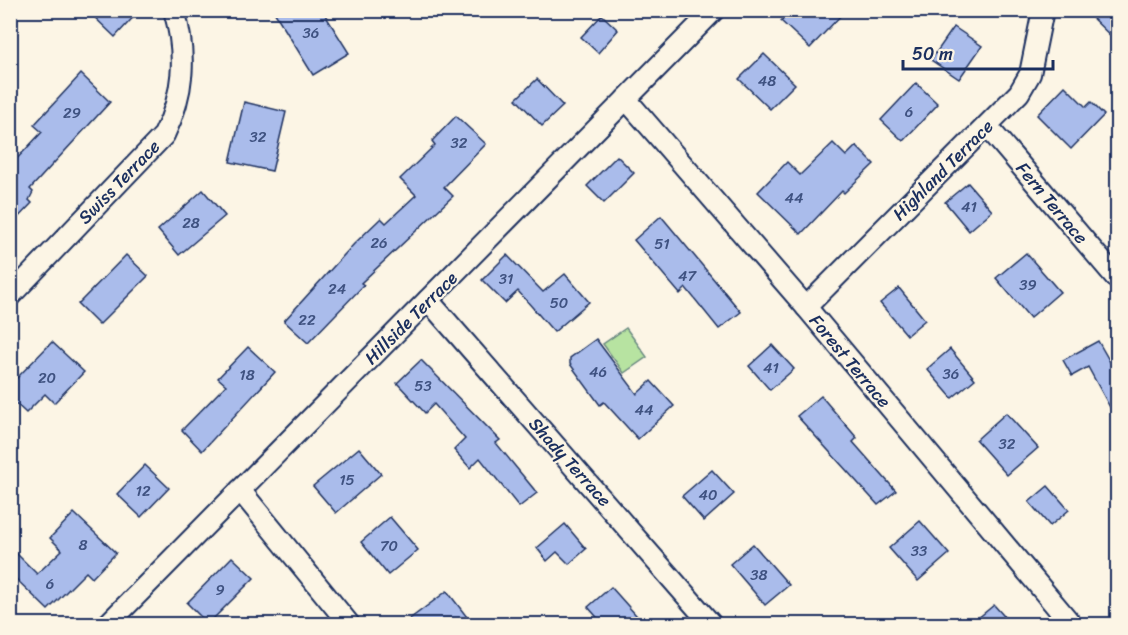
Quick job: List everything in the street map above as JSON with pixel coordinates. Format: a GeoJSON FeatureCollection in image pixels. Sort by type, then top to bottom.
{"type":"FeatureCollection","features":[{"type":"Feature","properties":{"kind":"street","name":"Swiss Terrace"},"geometry":{"type":"LineString","coordinates":[[10,296],[164,135],[175,112],[182,87],[183,58],[174,10]]}},
{"type":"Feature","properties":{"kind":"street","name":"Hillside Terrace"},"geometry":{"type":"LineString","coordinates":[[108,624],[714,10]]}},
{"type":"Feature","properties":{"kind":"street","name":"Highland Terrace"},"geometry":{"type":"LineString","coordinates":[[806,307],[1019,93],[1030,74],[1043,10]]}},
{"type":"Feature","properties":{"kind":"street","name":"Forest Terrace"},"geometry":{"type":"LineString","coordinates":[[626,99],[806,307],[1071,624]]}},
{"type":"Feature","properties":{"kind":"street","name":"Fern Terrace"},"geometry":{"type":"LineString","coordinates":[[987,126],[1118,280]]}},
{"type":"Feature","properties":{"kind":"street","name":"Shady Terrace"},"geometry":{"type":"LineString","coordinates":[[428,300],[711,624]]}},
{"type":"Feature","properties":{"kind":"street"},"geometry":{"type":"LineString","coordinates":[[240,490],[349,624]]}},
{"type":"Feature","properties":{"kind":"green space"},"geometry":{"type":"Polygon","coordinates":[[[626,328],[647,357],[624,373],[603,344],[626,328]]]}},
{"type":"Feature","properties":{"kind":"building"},"geometry":{"type":"Polygon","coordinates":[[[87,10],[140,10],[115,37],[87,10]]]}},
{"type":"Feature","properties":{"kind":"building"},"geometry":{"type":"Polygon","coordinates":[[[273,10],[322,10],[349,53],[313,75],[273,10]]]}},
{"type":"Feature","properties":{"kind":"building"},"geometry":{"type":"Polygon","coordinates":[[[791,10],[846,10],[810,48],[781,21],[791,10]]]}},
{"type":"Feature","properties":{"kind":"building"},"geometry":{"type":"Polygon","coordinates":[[[1084,10],[1118,10],[1118,43],[1084,10]]]}},
{"type":"Feature","properties":{"kind":"building"},"geometry":{"type":"Polygon","coordinates":[[[602,15],[618,30],[598,53],[581,37],[602,15]]]}},
{"type":"Feature","properties":{"kind":"building"},"geometry":{"type":"Polygon","coordinates":[[[954,27],[982,46],[959,79],[931,60],[954,27]]]}},
{"type":"Feature","properties":{"kind":"building"},"geometry":{"type":"Polygon","coordinates":[[[764,54],[795,84],[770,109],[739,79],[764,54]]]}},
{"type":"Feature","properties":{"kind":"building"},"geometry":{"type":"Polygon","coordinates":[[[81,74],[110,102],[30,189],[33,192],[29,200],[32,203],[10,226],[10,166],[42,132],[34,125],[81,74]]]}},
{"type":"Feature","properties":{"kind":"building"},"geometry":{"type":"Polygon","coordinates":[[[537,79],[563,106],[542,126],[516,99],[537,79]]]}},
{"type":"Feature","properties":{"kind":"building"},"geometry":{"type":"Polygon","coordinates":[[[916,83],[938,104],[903,141],[881,120],[916,83]]]}},
{"type":"Feature","properties":{"kind":"building"},"geometry":{"type":"Polygon","coordinates":[[[1065,86],[1086,107],[1091,102],[1104,115],[1071,149],[1037,115],[1065,86]]]}},
{"type":"Feature","properties":{"kind":"building"},"geometry":{"type":"Polygon","coordinates":[[[244,102],[286,112],[272,171],[230,162],[244,102]]]}},
{"type":"Feature","properties":{"kind":"building"},"geometry":{"type":"Polygon","coordinates":[[[456,116],[486,144],[444,187],[453,196],[361,283],[364,285],[308,343],[284,321],[354,244],[381,218],[386,223],[416,195],[400,179],[435,145],[432,141],[456,116]]]}},
{"type":"Feature","properties":{"kind":"building"},"geometry":{"type":"Polygon","coordinates":[[[833,143],[846,156],[856,146],[874,164],[844,193],[842,191],[801,234],[758,192],[787,162],[800,175],[833,143]]]}},
{"type":"Feature","properties":{"kind":"building"},"geometry":{"type":"Polygon","coordinates":[[[617,156],[634,173],[604,203],[587,186],[617,156]]]}},
{"type":"Feature","properties":{"kind":"building"},"geometry":{"type":"Polygon","coordinates":[[[968,183],[992,211],[969,231],[945,202],[968,183]]]}},
{"type":"Feature","properties":{"kind":"building"},"geometry":{"type":"Polygon","coordinates":[[[203,190],[225,216],[179,255],[158,230],[203,190]]]}},
{"type":"Feature","properties":{"kind":"building"},"geometry":{"type":"Polygon","coordinates":[[[661,216],[741,312],[719,329],[686,288],[680,294],[634,240],[661,216]]]}},
{"type":"Feature","properties":{"kind":"building"},"geometry":{"type":"Polygon","coordinates":[[[1026,253],[1060,292],[1030,318],[996,278],[1026,253]]]}},
{"type":"Feature","properties":{"kind":"building"},"geometry":{"type":"Polygon","coordinates":[[[126,255],[148,276],[99,325],[78,304],[126,255]]]}},
{"type":"Feature","properties":{"kind":"building"},"geometry":{"type":"Polygon","coordinates":[[[507,255],[543,292],[565,274],[589,302],[554,332],[518,291],[505,303],[482,280],[507,255]]]}},
{"type":"Feature","properties":{"kind":"building"},"geometry":{"type":"Polygon","coordinates":[[[899,288],[925,320],[907,335],[880,303],[899,288]]]}},
{"type":"Feature","properties":{"kind":"building"},"geometry":{"type":"Polygon","coordinates":[[[596,339],[637,394],[651,381],[674,406],[638,439],[604,402],[600,405],[570,364],[570,358],[596,339]]]}},
{"type":"Feature","properties":{"kind":"building"},"geometry":{"type":"Polygon","coordinates":[[[1098,341],[1118,376],[1118,422],[1088,367],[1072,376],[1063,360],[1098,341]]]}},
{"type":"Feature","properties":{"kind":"building"},"geometry":{"type":"Polygon","coordinates":[[[52,342],[84,372],[54,403],[45,394],[26,413],[10,398],[10,385],[52,342]]]}},
{"type":"Feature","properties":{"kind":"building"},"geometry":{"type":"Polygon","coordinates":[[[772,345],[794,369],[770,390],[749,366],[772,345]]]}},
{"type":"Feature","properties":{"kind":"building"},"geometry":{"type":"Polygon","coordinates":[[[248,347],[275,372],[202,451],[182,430],[226,385],[218,378],[248,347]]]}},
{"type":"Feature","properties":{"kind":"building"},"geometry":{"type":"Polygon","coordinates":[[[950,349],[975,379],[952,398],[927,369],[950,349]]]}},
{"type":"Feature","properties":{"kind":"building"},"geometry":{"type":"Polygon","coordinates":[[[421,360],[500,440],[496,443],[537,493],[519,507],[480,458],[470,468],[454,450],[465,439],[434,404],[425,413],[397,383],[421,360]]]}},
{"type":"Feature","properties":{"kind":"building"},"geometry":{"type":"Polygon","coordinates":[[[821,396],[857,438],[853,442],[896,491],[878,505],[797,416],[821,396]]]}},
{"type":"Feature","properties":{"kind":"building"},"geometry":{"type":"Polygon","coordinates":[[[1006,413],[1038,448],[1007,475],[976,440],[1006,413]]]}},
{"type":"Feature","properties":{"kind":"building"},"geometry":{"type":"Polygon","coordinates":[[[359,448],[381,474],[336,513],[313,486],[359,448]]]}},
{"type":"Feature","properties":{"kind":"building"},"geometry":{"type":"Polygon","coordinates":[[[145,465],[169,488],[141,517],[117,494],[145,465]]]}},
{"type":"Feature","properties":{"kind":"building"},"geometry":{"type":"Polygon","coordinates":[[[712,470],[734,494],[704,521],[682,496],[712,470]]]}},
{"type":"Feature","properties":{"kind":"building"},"geometry":{"type":"Polygon","coordinates":[[[1048,486],[1069,510],[1050,526],[1029,502],[1048,486]]]}},
{"type":"Feature","properties":{"kind":"building"},"geometry":{"type":"Polygon","coordinates":[[[74,513],[116,553],[92,578],[86,572],[48,610],[10,573],[10,547],[37,574],[62,550],[50,538],[74,513]]]}},
{"type":"Feature","properties":{"kind":"building"},"geometry":{"type":"Polygon","coordinates":[[[390,517],[418,550],[388,575],[361,542],[390,517]]]}},
{"type":"Feature","properties":{"kind":"building"},"geometry":{"type":"Polygon","coordinates":[[[920,521],[949,554],[918,581],[889,548],[920,521]]]}},
{"type":"Feature","properties":{"kind":"building"},"geometry":{"type":"Polygon","coordinates":[[[565,524],[586,549],[569,564],[557,552],[547,561],[537,548],[565,524]]]}},
{"type":"Feature","properties":{"kind":"building"},"geometry":{"type":"Polygon","coordinates":[[[753,544],[789,585],[765,605],[730,564],[753,544]]]}},
{"type":"Feature","properties":{"kind":"building"},"geometry":{"type":"Polygon","coordinates":[[[232,557],[254,578],[208,624],[187,603],[232,557]]]}},
{"type":"Feature","properties":{"kind":"building"},"geometry":{"type":"Polygon","coordinates":[[[611,587],[644,624],[603,624],[588,607],[611,587]]]}},
{"type":"Feature","properties":{"kind":"building"},"geometry":{"type":"Polygon","coordinates":[[[447,591],[467,617],[457,624],[403,624],[447,591]]]}},
{"type":"Feature","properties":{"kind":"building"},"geometry":{"type":"Polygon","coordinates":[[[994,605],[1011,624],[971,624],[994,605]]]}}]}
